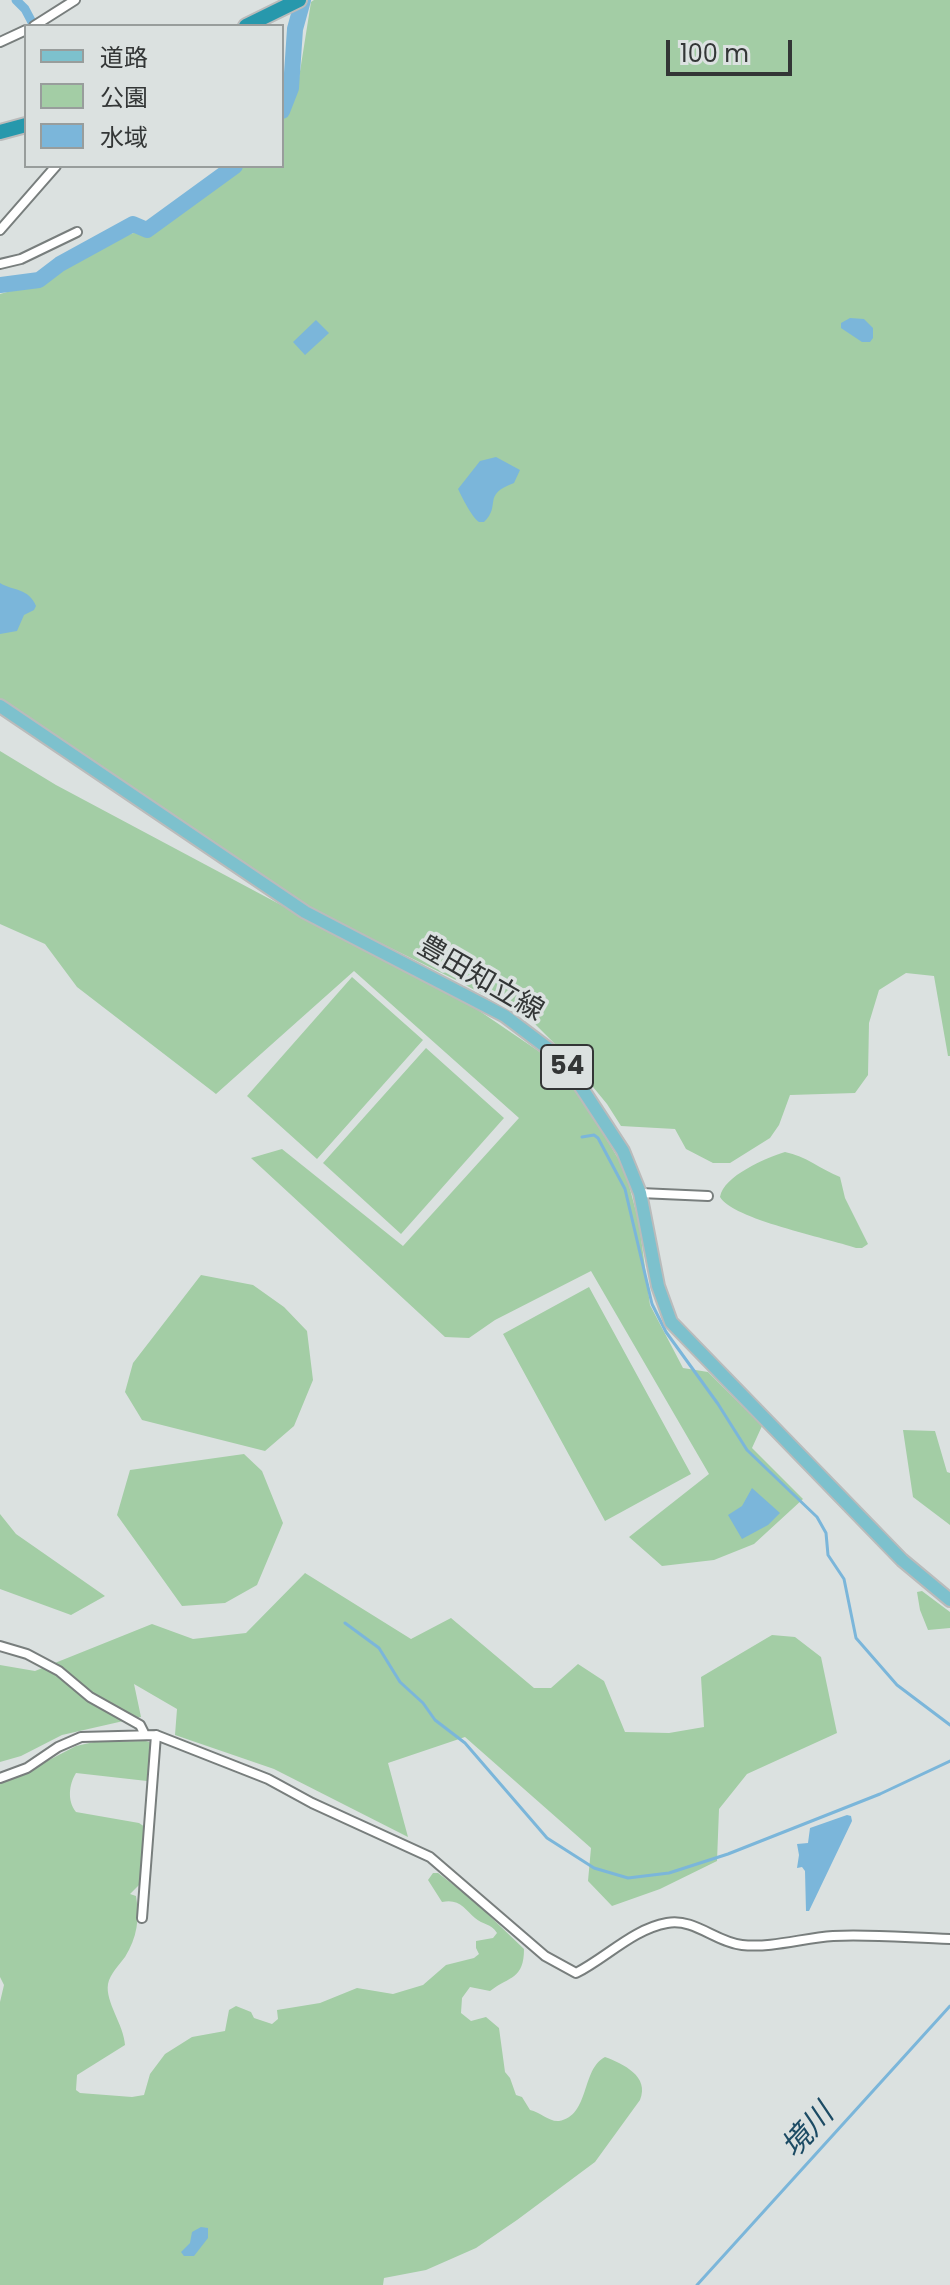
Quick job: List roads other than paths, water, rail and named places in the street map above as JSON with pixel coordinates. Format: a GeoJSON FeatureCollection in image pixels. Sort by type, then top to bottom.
{"type":"FeatureCollection","features":[{"type":"Feature","properties":{"kind":"highway"},"geometry":{"type":"LineString","coordinates":[[250,24],[299,0]]}},
{"type":"Feature","properties":{"kind":"highway"},"geometry":{"type":"LineString","coordinates":[[0,132],[24,126]]}},
{"type":"Feature","properties":{"kind":"main road","name":"豊田知立線"},"geometry":{"type":"LineString","coordinates":[[0,706],[305,912],[505,1016],[532,1035],[570,1070],[623,1151],[640,1193],[658,1286],[671,1322],[902,1560],[950,1600]]}},
{"type":"Feature","properties":{"kind":"street"},"geometry":{"type":"LineString","coordinates":[[37,24],[75,0]]}},
{"type":"Feature","properties":{"kind":"street"},"geometry":{"type":"LineString","coordinates":[[0,42],[24,31]]}},
{"type":"Feature","properties":{"kind":"street"},"geometry":{"type":"LineString","coordinates":[[0,230],[54,168]]}},
{"type":"Feature","properties":{"kind":"street"},"geometry":{"type":"LineString","coordinates":[[0,264],[21,259],[77,232]]}},
{"type":"Feature","properties":{"kind":"street"},"geometry":{"type":"LineString","coordinates":[[640,1193],[672,1192],[708,1196]]}},
{"type":"Feature","properties":{"kind":"street"},"geometry":{"type":"LineString","coordinates":[[0,1646],[27,1654],[59,1671],[101,1705],[140,1725],[144,1733]]}},
{"type":"Feature","properties":{"kind":"street"},"geometry":{"type":"LineString","coordinates":[[142,1918],[156,1735]]}},
{"type":"Feature","properties":{"kind":"street"},"geometry":{"type":"LineString","coordinates":[[0,1778],[27,1768],[58,1747],[81,1737],[156,1735],[268,1779],[312,1803],[430,1857],[545,1956],[576,1973],[637,1935],[669,1923],[681,1922],[698,1927],[725,1942],[741,1945],[777,1945],[838,1936],[950,1939]]}},
{"type":"Feature","properties":{"kind":"water"},"geometry":{"type":"Polygon","coordinates":[[[850,318],[864,319],[873,328],[870,342],[862,342],[841,328],[841,323],[850,318]]]}},
{"type":"Feature","properties":{"kind":"water"},"geometry":{"type":"Polygon","coordinates":[[[316,320],[329,333],[305,355],[293,342],[316,320]]]}},
{"type":"Feature","properties":{"kind":"water"},"geometry":{"type":"Polygon","coordinates":[[[496,457],[520,470],[514,483],[495,496],[489,516],[484,522],[479,522],[458,489],[480,461],[496,457]]]}},
{"type":"Feature","properties":{"kind":"water"},"geometry":{"type":"Polygon","coordinates":[[[0,583],[25,593],[36,606],[24,615],[17,631],[0,634],[0,583]]]}},
{"type":"Feature","properties":{"kind":"water"},"geometry":{"type":"Polygon","coordinates":[[[752,1488],[780,1513],[768,1525],[742,1539],[728,1515],[742,1506],[752,1488]]]}},
{"type":"Feature","properties":{"kind":"water"},"geometry":{"type":"Polygon","coordinates":[[[851,1816],[852,1821],[809,1911],[806,1911],[805,1871],[802,1867],[797,1868],[797,1844],[808,1843],[810,1828],[851,1816]]]}},
{"type":"Feature","properties":{"kind":"water"},"geometry":{"type":"Polygon","coordinates":[[[201,2227],[208,2228],[208,2238],[194,2256],[184,2256],[181,2252],[190,2243],[192,2232],[201,2227]]]}},
{"type":"Feature","properties":{"kind":"waterway"},"geometry":{"type":"LineString","coordinates":[[16,0],[33,24]]}},
{"type":"Feature","properties":{"kind":"waterway"},"geometry":{"type":"LineString","coordinates":[[284,106],[291,88],[295,29],[303,0]]}},
{"type":"Feature","properties":{"kind":"waterway"},"geometry":{"type":"LineString","coordinates":[[0,285],[39,280],[60,264],[133,224],[147,230],[232,168]]}},
{"type":"Feature","properties":{"kind":"waterway"},"geometry":{"type":"LineString","coordinates":[[582,1137],[594,1135],[598,1138],[625,1189],[652,1304],[666,1332],[747,1450],[817,1517],[826,1533],[828,1555],[844,1579],[856,1638],[897,1685],[950,1725]]}},
{"type":"Feature","properties":{"kind":"waterway"},"geometry":{"type":"LineString","coordinates":[[345,1623],[379,1648],[400,1682],[423,1703],[435,1720],[465,1743],[547,1838],[594,1868],[628,1878],[669,1873],[728,1854],[880,1794],[950,1761]]}},
{"type":"Feature","properties":{"kind":"waterway","name":"境川"},"geometry":{"type":"LineString","coordinates":[[697,2285],[950,2006]]}}]}
